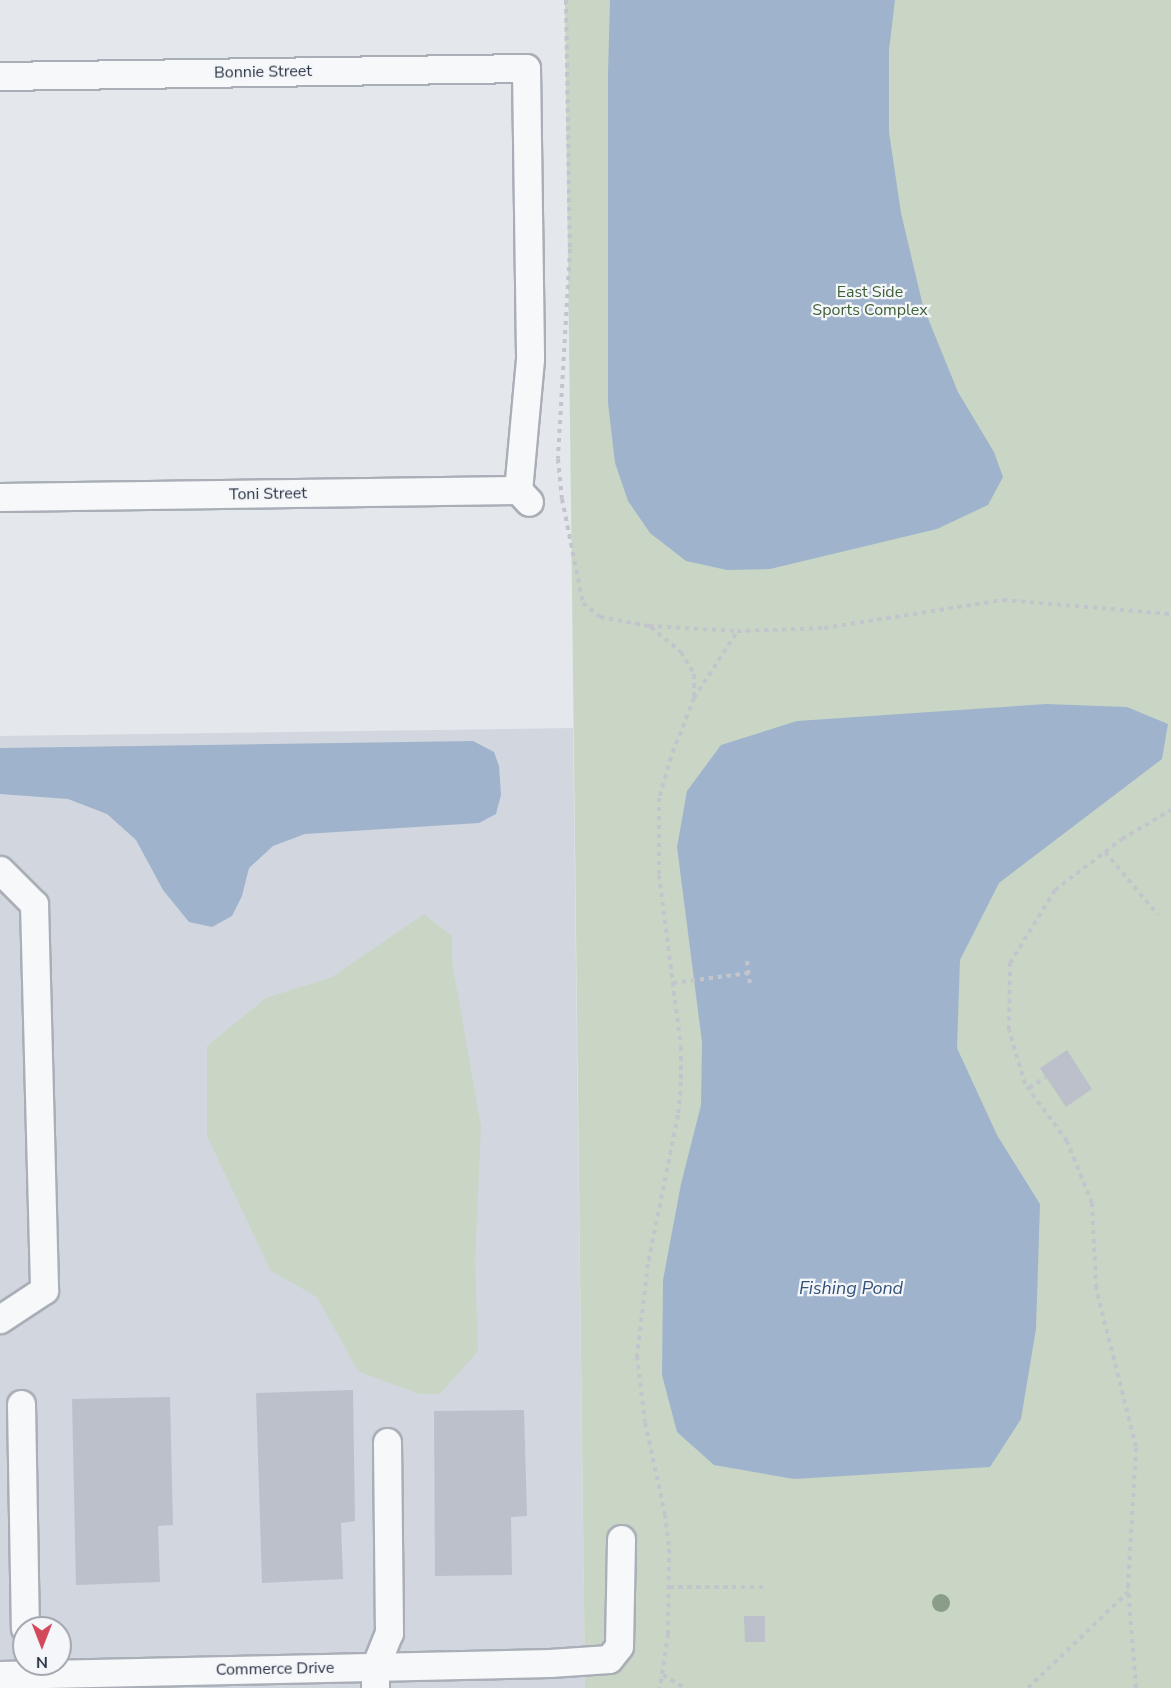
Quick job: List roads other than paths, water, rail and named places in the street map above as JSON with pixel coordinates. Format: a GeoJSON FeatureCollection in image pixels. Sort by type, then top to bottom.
{"type":"FeatureCollection","features":[{"type":"Feature","properties":{"kind":"street","name":"Bonnie Street"},"geometry":{"type":"LineString","coordinates":[[0,76],[526,68],[530,358],[524,497]]}},
{"type":"Feature","properties":{"kind":"street","name":"Toni Street"},"geometry":{"type":"LineString","coordinates":[[0,497],[524,497]]}},
{"type":"Feature","properties":{"kind":"street"},"geometry":{"type":"LineString","coordinates":[[0,870],[34,904],[44,1290],[0,1318]]}},
{"type":"Feature","properties":{"kind":"street"},"geometry":{"type":"LineString","coordinates":[[21,1404],[26,1616]]}},
{"type":"Feature","properties":{"kind":"street"},"geometry":{"type":"LineString","coordinates":[[375,1678],[389,1633],[387,1442]]}},
{"type":"Feature","properties":{"kind":"street","name":"Commerce Drive"},"geometry":{"type":"LineString","coordinates":[[72,1674],[191,1680],[375,1678],[609,1659],[620,1646],[621,1539]]}},
{"type":"Feature","properties":{"kind":"water"},"geometry":{"type":"Polygon","coordinates":[[[610,0],[895,0],[889,50],[889,132],[901,213],[923,306],[958,392],[994,452],[1003,477],[988,505],[937,529],[770,569],[727,570],[686,561],[650,533],[628,501],[615,463],[608,403],[610,0]]]}},
{"type":"Feature","properties":{"kind":"water","name":"Fishing Pond"},"geometry":{"type":"Polygon","coordinates":[[[1046,704],[1127,707],[1168,724],[1162,759],[999,883],[960,960],[957,1048],[997,1135],[1040,1204],[1036,1329],[1021,1419],[990,1467],[794,1479],[714,1465],[677,1432],[662,1375],[663,1280],[681,1184],[701,1105],[702,1042],[677,847],[687,791],[721,745],[797,721],[1046,704]]]}},
{"type":"Feature","properties":{"kind":"water"},"geometry":{"type":"Polygon","coordinates":[[[473,741],[494,752],[499,766],[501,795],[496,814],[479,823],[305,834],[273,846],[249,868],[242,896],[232,916],[212,927],[189,922],[163,890],[136,840],[107,814],[68,799],[0,794],[0,748],[473,741]]]}},
{"type":"Feature","properties":{"kind":"park label","name":"East Side Sports Complex"},"geometry":{"type":"Point","coordinates":[870,301]}}]}
